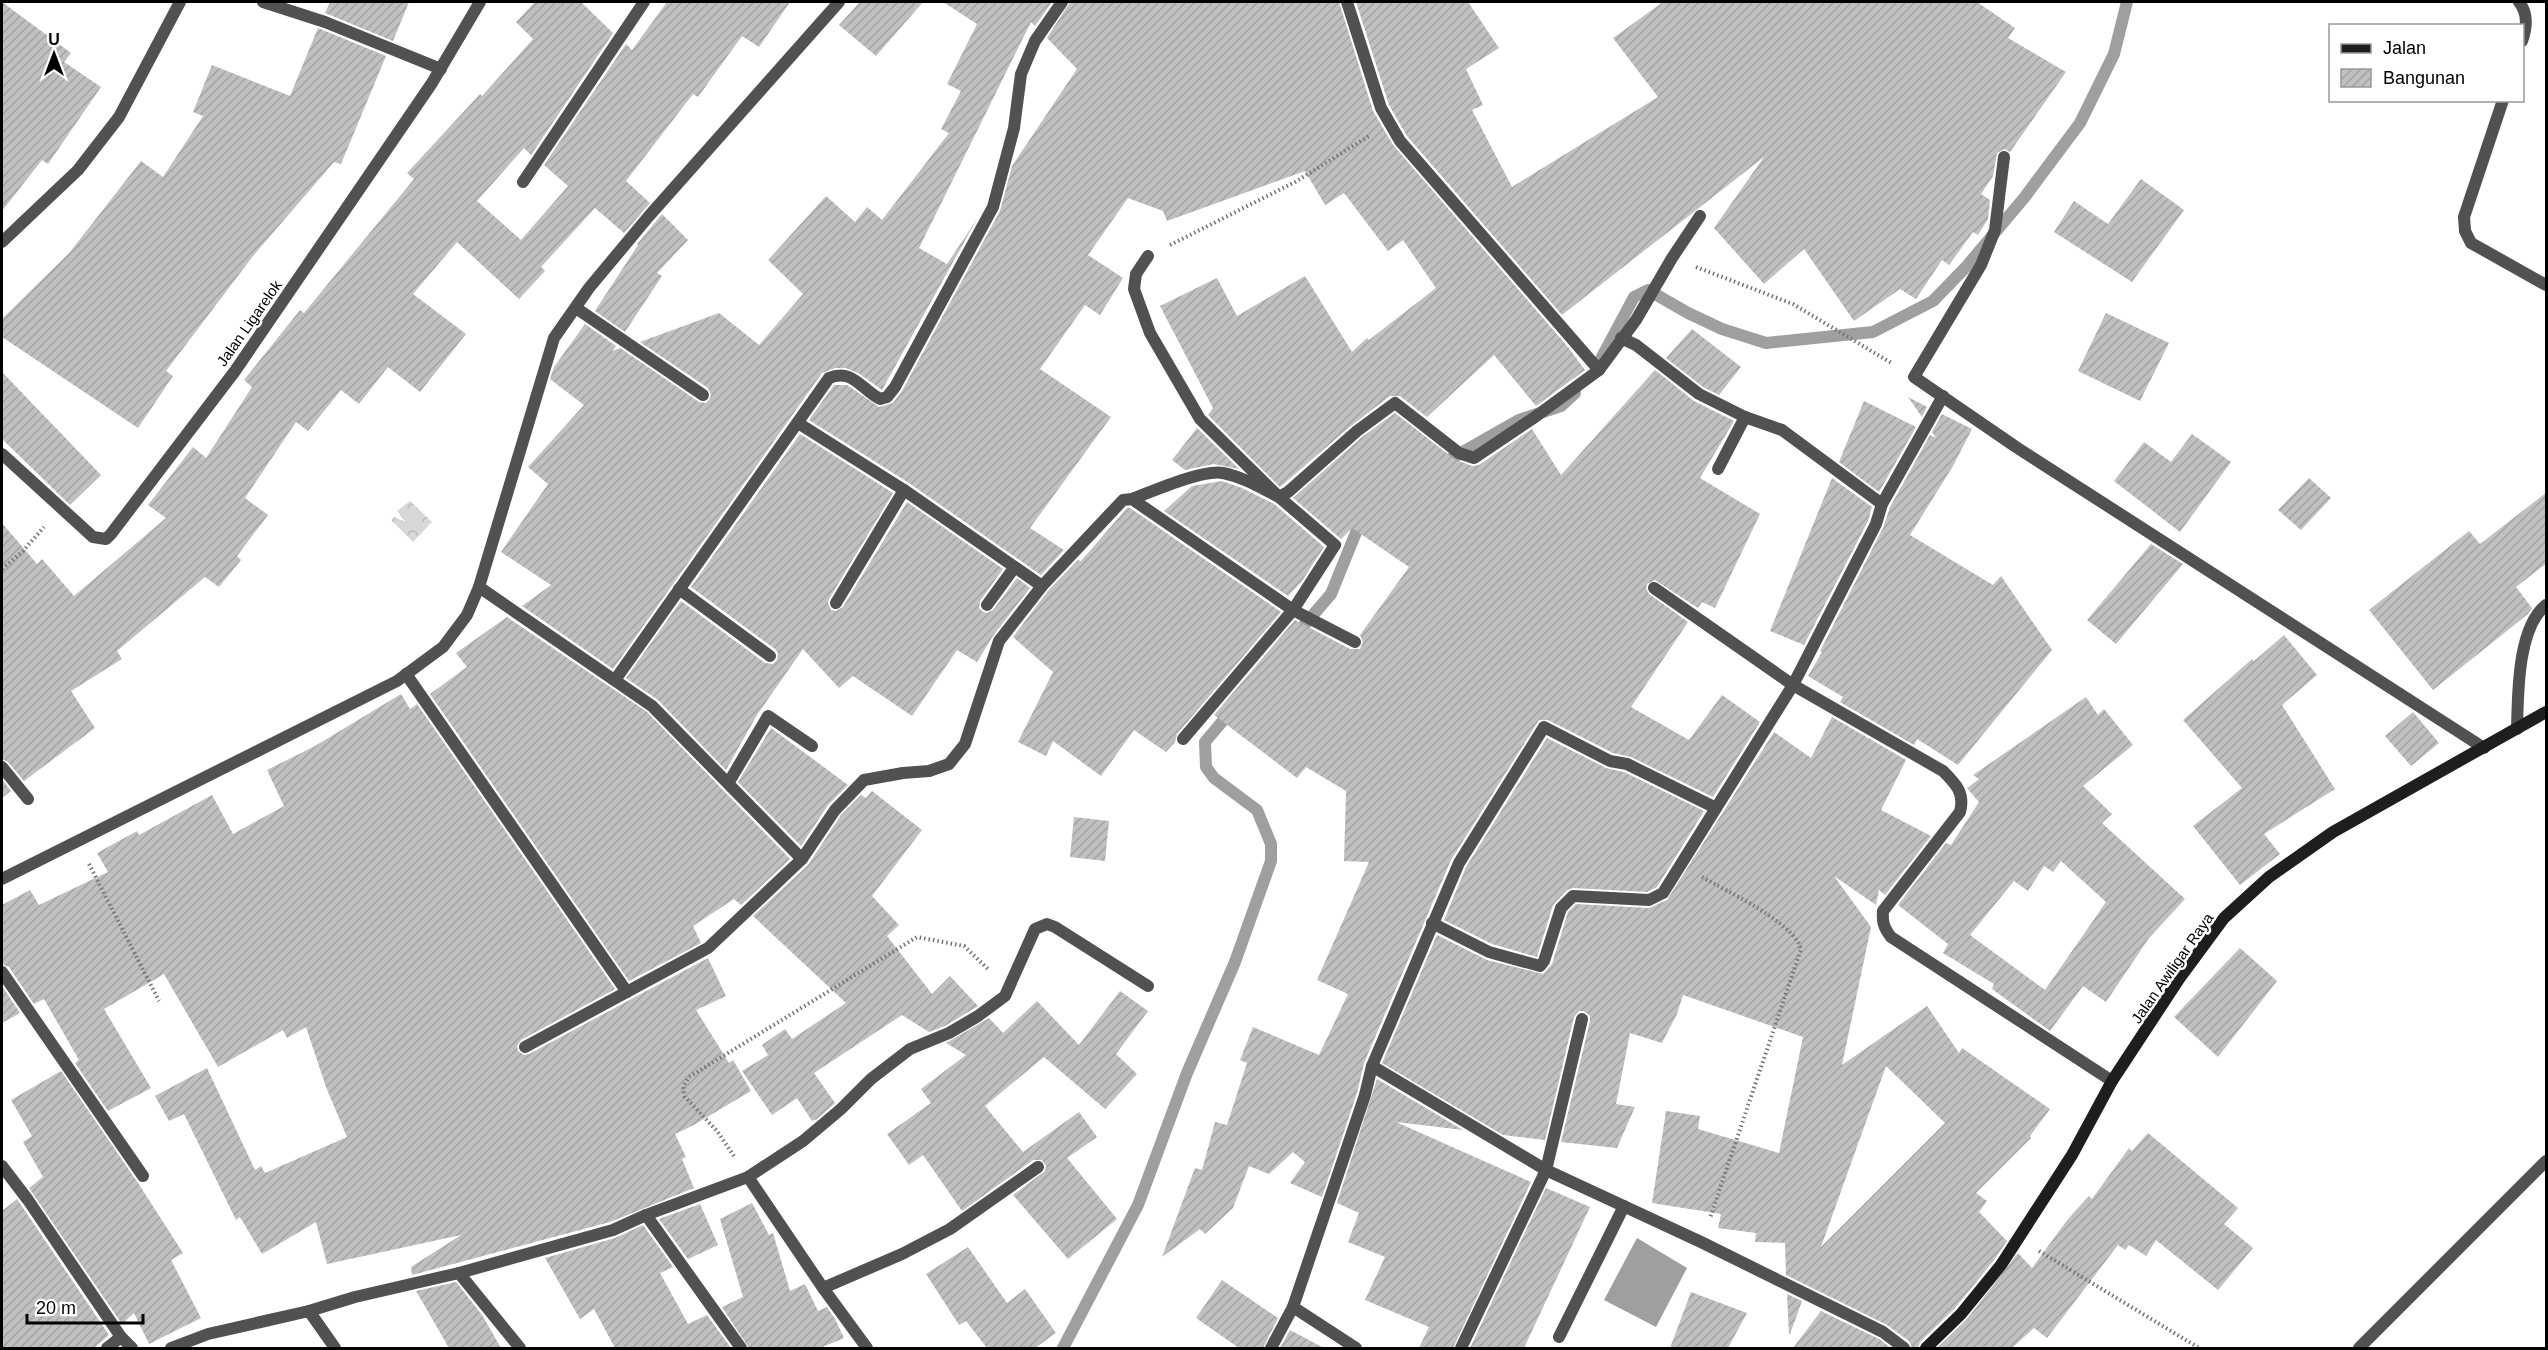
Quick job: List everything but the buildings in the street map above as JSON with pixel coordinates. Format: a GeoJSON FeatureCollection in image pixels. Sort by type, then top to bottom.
{"type":"FeatureCollection","features":[{"type":"Feature","properties":{"kind":"street"},"geometry":{"type":"LineString","coordinates":[[2,242],[78,170],[113,125],[180,2]]}},
{"type":"Feature","properties":{"kind":"street"},"geometry":{"type":"LineString","coordinates":[[263,2],[325,22],[441,69]]}},
{"type":"Feature","properties":{"kind":"street","name":"Jalan Ligarelok"},"geometry":{"type":"LineString","coordinates":[[2,454],[93,537],[106,539],[235,371],[441,69],[480,2]]}},
{"type":"Feature","properties":{"kind":"street"},"geometry":{"type":"LineString","coordinates":[[523,182],[644,2]]}},
{"type":"Feature","properties":{"kind":"street"},"geometry":{"type":"LineString","coordinates":[[2,879],[76,844],[406,674],[443,647],[467,615],[479,587],[554,338],[589,288],[649,216],[839,2]]}},
{"type":"Feature","properties":{"kind":"street"},"geometry":{"type":"LineString","coordinates":[[615,680],[829,378],[839,374],[851,377],[879,399],[886,397],[895,387],[993,207],[1014,128],[1021,74],[1035,41],[1062,2]]}},
{"type":"Feature","properties":{"kind":"street"},"geometry":{"type":"LineString","coordinates":[[1347,2],[1388,124],[1400,141],[1599,370]]}},
{"type":"Feature","properties":{"kind":"street"},"geometry":{"type":"LineString","coordinates":[[2519,2],[2524,7],[2527,28],[2524,38]]}},
{"type":"Feature","properties":{"kind":"street"},"geometry":{"type":"LineString","coordinates":[[2502,102],[2464,217],[2465,231],[2470,243],[2547,285]]}},
{"type":"Feature","properties":{"kind":"street"},"geometry":{"type":"LineString","coordinates":[[2004,158],[1995,230],[1981,265],[1914,377],[2026,453],[2484,748]]}},
{"type":"Feature","properties":{"kind":"street"},"geometry":{"type":"LineString","coordinates":[[1279,497],[1288,492],[1357,431],[1395,403],[1459,453],[1474,458],[1599,370],[1636,320],[1672,258],[1700,216]]}},
{"type":"Feature","properties":{"kind":"street"},"geometry":{"type":"LineString","coordinates":[[1148,256],[1136,274],[1134,289],[1150,333],[1200,419],[1279,497],[1335,545],[1293,610],[1183,740]]}},
{"type":"Feature","properties":{"kind":"street"},"geometry":{"type":"LineString","coordinates":[[576,308],[703,395]]}},
{"type":"Feature","properties":{"kind":"street"},"geometry":{"type":"LineString","coordinates":[[1621,338],[1636,345],[1699,394],[1745,417],[1782,430],[1882,504]]}},
{"type":"Feature","properties":{"kind":"street"},"geometry":{"type":"LineString","coordinates":[[1432,923],[1489,952],[1540,966],[1561,908],[1573,896],[1649,900],[1663,893],[1792,684],[1875,524],[1882,504],[1943,396]]}},
{"type":"Feature","properties":{"kind":"street"},"geometry":{"type":"LineString","coordinates":[[1718,469],[1745,417]]}},
{"type":"Feature","properties":{"kind":"street"},"geometry":{"type":"LineString","coordinates":[[798,423],[904,490],[1042,586]]}},
{"type":"Feature","properties":{"kind":"street"},"geometry":{"type":"LineString","coordinates":[[525,1047],[708,948],[802,859],[836,810],[864,780],[929,771],[949,764],[965,744],[999,641],[1042,586],[1123,500],[1132,499],[1185,480],[1221,472],[1250,482],[1279,497]]}},
{"type":"Feature","properties":{"kind":"street"},"geometry":{"type":"LineString","coordinates":[[836,603],[904,490]]}},
{"type":"Feature","properties":{"kind":"street"},"geometry":{"type":"LineString","coordinates":[[1132,499],[1293,610],[1355,642]]}},
{"type":"Feature","properties":{"kind":"street"},"geometry":{"type":"LineString","coordinates":[[987,605],[1014,568]]}},
{"type":"Feature","properties":{"kind":"street"},"geometry":{"type":"LineString","coordinates":[[479,587],[652,706],[802,859]]}},
{"type":"Feature","properties":{"kind":"street"},"geometry":{"type":"LineString","coordinates":[[1654,588],[1792,684],[1942,771],[1957,784],[1963,800],[1960,812],[1883,911],[1884,928],[1892,937],[2112,1081]]}},
{"type":"Feature","properties":{"kind":"street"},"geometry":{"type":"LineString","coordinates":[[679,589],[770,656]]}},
{"type":"Feature","properties":{"kind":"street"},"geometry":{"type":"LineString","coordinates":[[2517,729],[2518,683],[2526,638],[2547,605]]}},
{"type":"Feature","properties":{"kind":"street"},"geometry":{"type":"LineString","coordinates":[[406,674],[627,992]]}},
{"type":"Feature","properties":{"kind":"street","name":"Jalan Awiligar Raya"},"geometry":{"type":"LineString","coordinates":[[1926,1348],[1961,1314],[2001,1265],[2072,1155],[2112,1081],[2224,918],[2262,884],[2333,832],[2547,712]]}},
{"type":"Feature","properties":{"kind":"street"},"geometry":{"type":"LineString","coordinates":[[729,782],[768,716],[813,746]]}},
{"type":"Feature","properties":{"kind":"street"},"geometry":{"type":"LineString","coordinates":[[1271,1348],[1293,1307],[1365,1095],[1372,1066],[1432,923],[1459,863],[1544,727],[1610,760],[1627,764],[1716,808]]}},
{"type":"Feature","properties":{"kind":"street"},"geometry":{"type":"LineString","coordinates":[[2,766],[28,800]]}},
{"type":"Feature","properties":{"kind":"street"},"geometry":{"type":"LineString","coordinates":[[171,1348],[208,1334],[309,1311],[355,1296],[459,1273],[613,1230],[646,1215],[748,1177],[803,1141],[841,1109],[871,1079],[910,1049],[949,1033],[978,1016],[1005,996],[1035,928],[1047,924],[1148,986]]}},
{"type":"Feature","properties":{"kind":"street"},"geometry":{"type":"LineString","coordinates":[[2,972],[143,1176]]}},
{"type":"Feature","properties":{"kind":"street"},"geometry":{"type":"LineString","coordinates":[[1461,1348],[1546,1170],[1582,1019]]}},
{"type":"Feature","properties":{"kind":"street"},"geometry":{"type":"LineString","coordinates":[[1372,1066],[1546,1170],[1701,1242],[1882,1332],[1904,1348]]}},
{"type":"Feature","properties":{"kind":"street"},"geometry":{"type":"LineString","coordinates":[[2359,1348],[2547,1161]]}},
{"type":"Feature","properties":{"kind":"street"},"geometry":{"type":"LineString","coordinates":[[2,1166],[28,1200],[121,1337],[132,1348]]}},
{"type":"Feature","properties":{"kind":"street"},"geometry":{"type":"LineString","coordinates":[[823,1288],[902,1254],[950,1229],[1038,1167]]}},
{"type":"Feature","properties":{"kind":"street"},"geometry":{"type":"LineString","coordinates":[[748,1177],[823,1288],[867,1348]]}},
{"type":"Feature","properties":{"kind":"street"},"geometry":{"type":"LineString","coordinates":[[1559,1337],[1624,1206]]}},
{"type":"Feature","properties":{"kind":"street"},"geometry":{"type":"LineString","coordinates":[[646,1215],[741,1348]]}},
{"type":"Feature","properties":{"kind":"street"},"geometry":{"type":"LineString","coordinates":[[459,1273],[520,1348]]}},
{"type":"Feature","properties":{"kind":"street"},"geometry":{"type":"LineString","coordinates":[[1293,1307],[1356,1348]]}},
{"type":"Feature","properties":{"kind":"street"},"geometry":{"type":"LineString","coordinates":[[309,1311],[335,1348]]}},
{"type":"Feature","properties":{"kind":"street"},"geometry":{"type":"LineString","coordinates":[[107,1348],[121,1337]]}},
{"type":"Feature","properties":{"kind":"path"},"geometry":{"type":"LineString","coordinates":[[1148,256],[1295,182],[1388,124]]}},
{"type":"Feature","properties":{"kind":"path"},"geometry":{"type":"LineString","coordinates":[[1672,258],[1793,304],[1914,377]]}},
{"type":"Feature","properties":{"kind":"path"},"geometry":{"type":"LineString","coordinates":[[2,569],[23,551],[60,509]]}},
{"type":"Feature","properties":{"kind":"path"},"geometry":{"type":"LineString","coordinates":[[76,844],[92,869],[159,1001]]}},
{"type":"Feature","properties":{"kind":"path"},"geometry":{"type":"LineString","coordinates":[[1681,865],[1786,927],[1798,939],[1802,949],[1701,1242]]}},
{"type":"Feature","properties":{"kind":"path"},"geometry":{"type":"LineString","coordinates":[[748,1177],[717,1131],[685,1097],[683,1087],[689,1077],[916,937],[964,946],[997,978],[1005,996]]}},
{"type":"Feature","properties":{"kind":"path"},"geometry":{"type":"LineString","coordinates":[[2019,1238],[2199,1348]]}},
{"type":"Feature","properties":{"kind":"green space"},"geometry":{"type":"Polygon","coordinates":[[[410,501],[432,522],[413,542],[391,520],[394,517],[405,522],[397,511],[410,501]]]}},
{"type":"Feature","properties":{"kind":"shaded area"},"geometry":{"type":"Polygon","coordinates":[[[1637,1238],[1687,1268],[1656,1327],[1604,1300],[1637,1238]]]}},
{"type":"Feature","properties":{"kind":"waterway"},"geometry":{"type":"LineString","coordinates":[[1596,368],[1634,297],[1648,290],[1722,329],[1766,343],[1873,332],[1933,301],[1966,267],[2024,198],[2080,123],[2114,54],[2127,2]]}},
{"type":"Feature","properties":{"kind":"waterway"},"geometry":{"type":"LineString","coordinates":[[1438,466],[1519,420],[1561,406],[1575,393]]}},
{"type":"Feature","properties":{"kind":"waterway"},"geometry":{"type":"LineString","coordinates":[[1294,637],[1331,594],[1357,530],[1366,518]]}},
{"type":"Feature","properties":{"kind":"waterway"},"geometry":{"type":"LineString","coordinates":[[1063,1348],[1138,1205],[1187,1073],[1235,962],[1271,861],[1271,844],[1257,810],[1214,778],[1206,767],[1205,742],[1232,710]]}}]}
